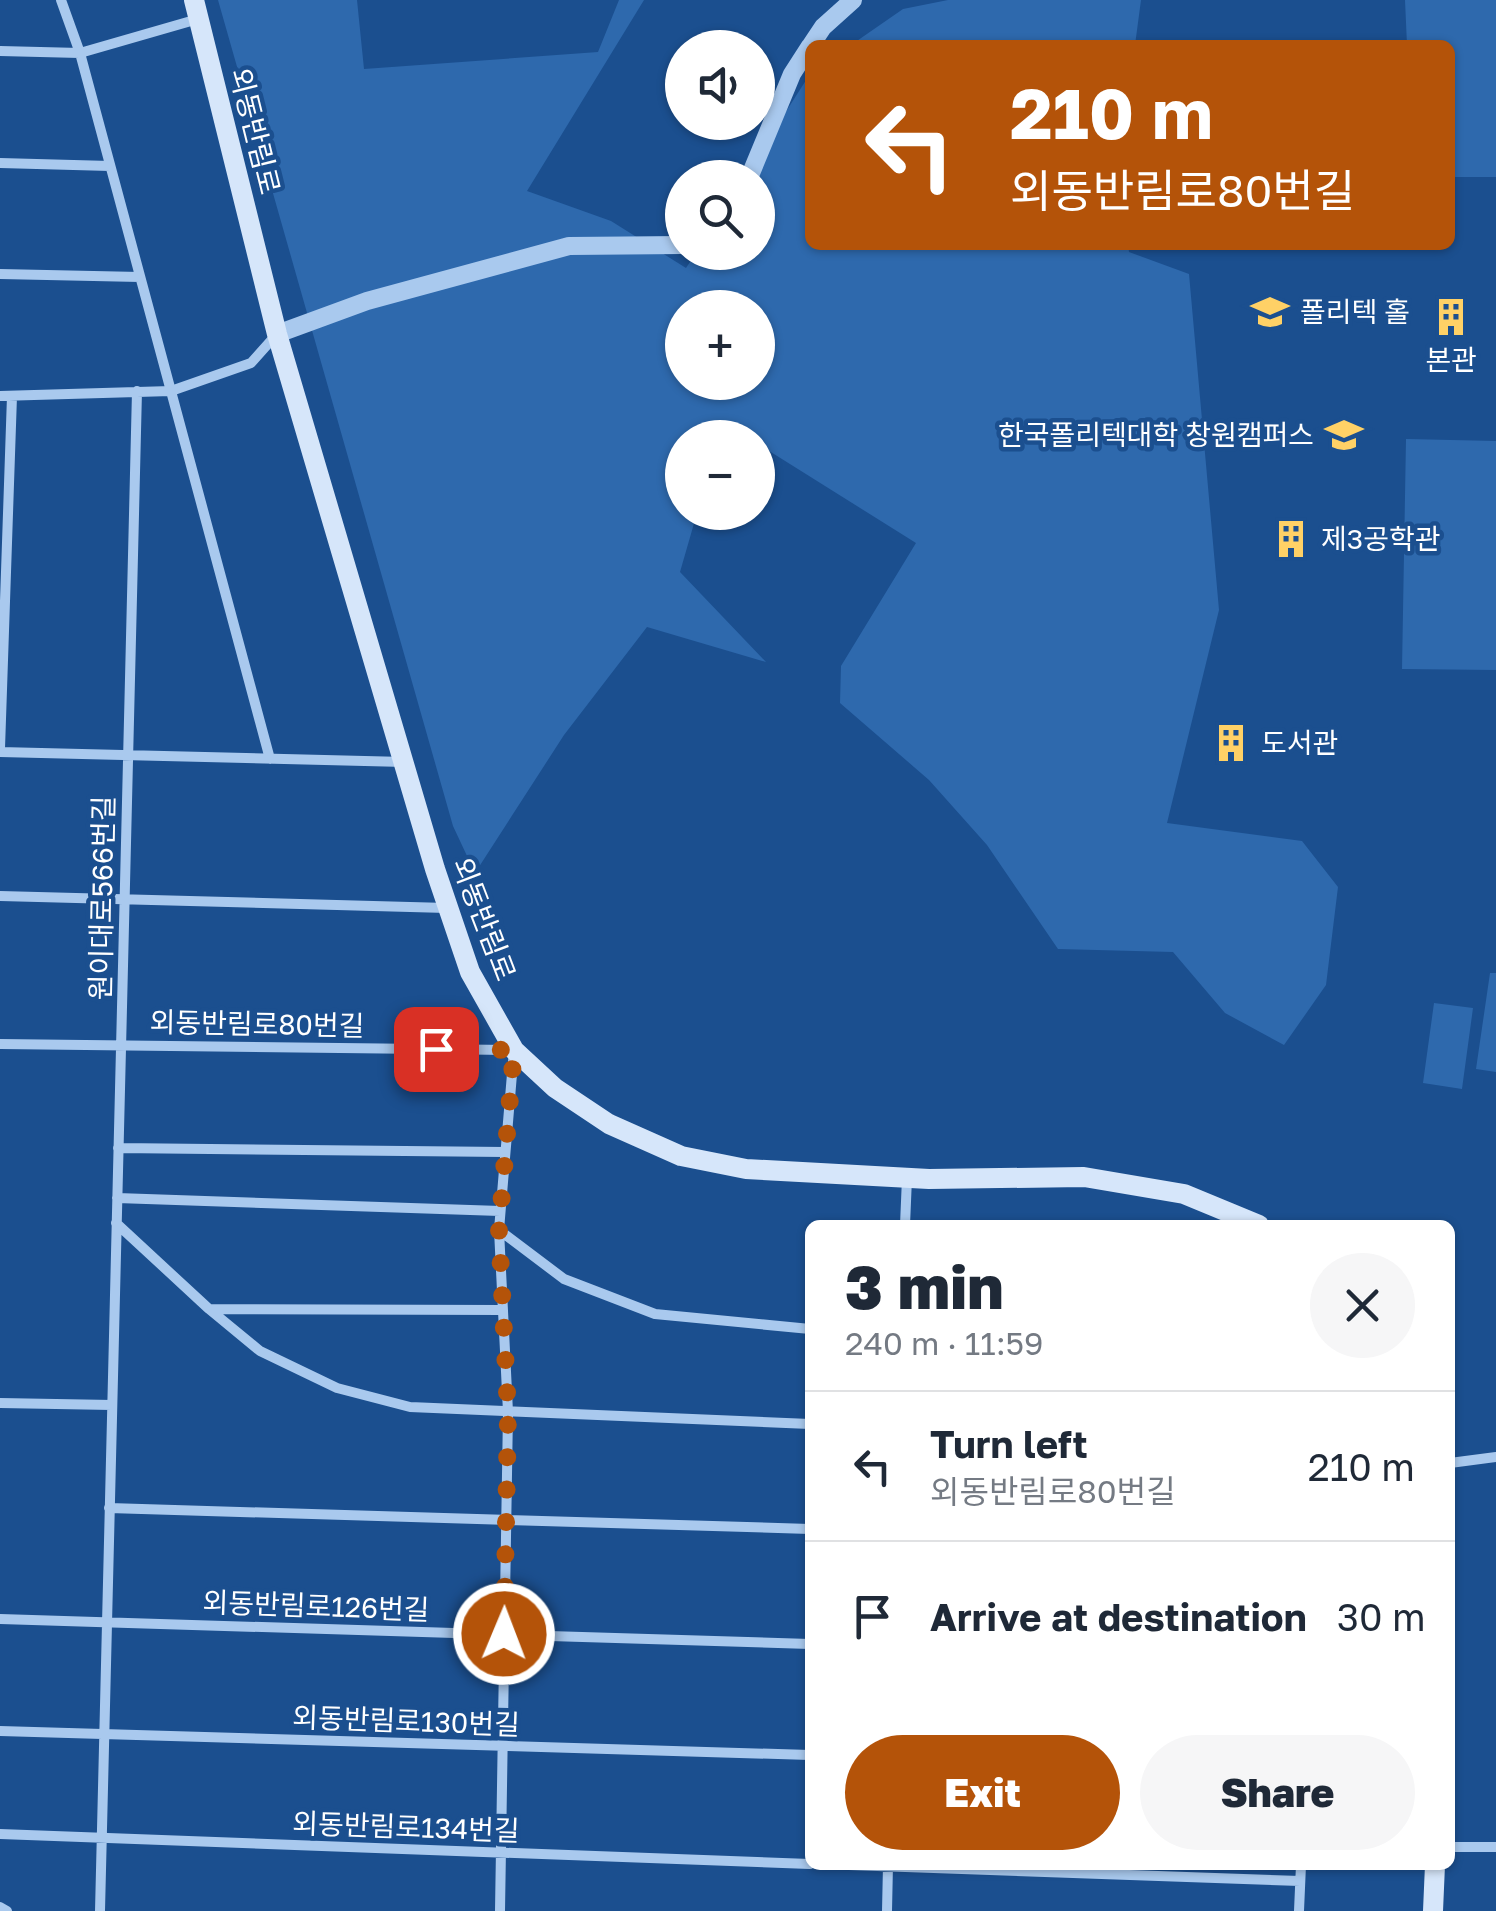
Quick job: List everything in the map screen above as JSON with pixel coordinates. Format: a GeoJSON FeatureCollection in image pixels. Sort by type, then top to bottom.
{"type":"FeatureCollection","features":[{"type":"Feature","properties":{"kind":"main road","name":"외동반림로"},"geometry":{"type":"LineString","coordinates":[[197,9],[277,334],[448,908],[470,972],[514,1050],[555,1088],[608,1124],[682,1156],[746,1169],[907,1178],[1084,1177],[1184,1194],[1247,1220]]}},
{"type":"Feature","properties":{"kind":"main road"},"geometry":{"type":"LineString","coordinates":[[1434,1911],[1435,1870]]}},
{"type":"Feature","properties":{"kind":"street"},"geometry":{"type":"LineString","coordinates":[[62,0],[80,53],[270,758]]}},
{"type":"Feature","properties":{"kind":"street"},"geometry":{"type":"LineString","coordinates":[[814,40],[853,0]]}},
{"type":"Feature","properties":{"kind":"street"},"geometry":{"type":"LineString","coordinates":[[0,51],[80,53],[197,9]]}},
{"type":"Feature","properties":{"kind":"street"},"geometry":{"type":"LineString","coordinates":[[756,160],[792,74],[805,54]]}},
{"type":"Feature","properties":{"kind":"street"},"geometry":{"type":"LineString","coordinates":[[0,164],[110,166]]}},
{"type":"Feature","properties":{"kind":"street"},"geometry":{"type":"LineString","coordinates":[[406,762],[0,750],[6,396],[171,391],[251,363],[277,334],[366,301],[569,246],[665,245]]}},
{"type":"Feature","properties":{"kind":"street"},"geometry":{"type":"LineString","coordinates":[[0,274],[140,278]]}},
{"type":"Feature","properties":{"kind":"street","name":"원이대로566번길"},"geometry":{"type":"LineString","coordinates":[[100,1911],[136,391]]}},
{"type":"Feature","properties":{"kind":"street"},"geometry":{"type":"LineString","coordinates":[[0,896],[448,908]]}},
{"type":"Feature","properties":{"kind":"street","name":"외동반림로80번길"},"geometry":{"type":"LineString","coordinates":[[0,1044],[514,1050]]}},
{"type":"Feature","properties":{"kind":"street"},"geometry":{"type":"LineString","coordinates":[[500,1911],[508,1412],[499,1230],[514,1050]]}},
{"type":"Feature","properties":{"kind":"street"},"geometry":{"type":"LineString","coordinates":[[118,1148],[505,1152]]}},
{"type":"Feature","properties":{"kind":"street"},"geometry":{"type":"LineString","coordinates":[[906,1220],[907,1178]]}},
{"type":"Feature","properties":{"kind":"street"},"geometry":{"type":"LineString","coordinates":[[117,1198],[500,1211]]}},
{"type":"Feature","properties":{"kind":"street"},"geometry":{"type":"LineString","coordinates":[[116,1223],[260,1350],[337,1388],[410,1407],[805,1424]]}},
{"type":"Feature","properties":{"kind":"street"},"geometry":{"type":"LineString","coordinates":[[499,1230],[564,1280],[654,1314],[805,1328]]}},
{"type":"Feature","properties":{"kind":"street"},"geometry":{"type":"LineString","coordinates":[[209,1309],[503,1310]]}},
{"type":"Feature","properties":{"kind":"street"},"geometry":{"type":"LineString","coordinates":[[0,1403],[112,1405]]}},
{"type":"Feature","properties":{"kind":"street"},"geometry":{"type":"LineString","coordinates":[[1455,1463],[1496,1457]]}},
{"type":"Feature","properties":{"kind":"street"},"geometry":{"type":"LineString","coordinates":[[110,1508],[805,1529]]}},
{"type":"Feature","properties":{"kind":"street","name":"외동반림로126번길"},"geometry":{"type":"LineString","coordinates":[[0,1619],[805,1644]]}},
{"type":"Feature","properties":{"kind":"street","name":"외동반림로130번길"},"geometry":{"type":"LineString","coordinates":[[0,1732],[805,1755]]}},
{"type":"Feature","properties":{"kind":"street","name":"외동반림로134번길"},"geometry":{"type":"LineString","coordinates":[[0,1834],[805,1864]]}},
{"type":"Feature","properties":{"kind":"street"},"geometry":{"type":"LineString","coordinates":[[1455,1847],[1496,1847]]}},
{"type":"Feature","properties":{"kind":"street"},"geometry":{"type":"LineString","coordinates":[[886,1911],[888,1870]]}},
{"type":"Feature","properties":{"kind":"street"},"geometry":{"type":"LineString","coordinates":[[991,1870],[1300,1882]]}},
{"type":"Feature","properties":{"kind":"street"},"geometry":{"type":"LineString","coordinates":[[1299,1911],[1301,1870]]}},
{"type":"Feature","properties":{"kind":"street"},"geometry":{"type":"LineString","coordinates":[[0,1907],[7,1911]]}},
{"type":"Feature","properties":{"kind":"shaded area"},"geometry":{"type":"Polygon","coordinates":[[[218,0],[357,0],[364,69],[598,52],[619,0],[644,0],[527,191],[611,221],[665,255],[665,270],[775,270],[775,160],[755,160],[768,140],[775,140],[775,129],[805,82],[805,250],[1129,250],[1189,274],[1219,610],[1167,823],[1302,841],[1338,887],[1326,985],[1284,1045],[1225,1013],[1173,952],[1058,949],[987,845],[929,780],[840,703],[841,666],[916,543],[775,455],[775,420],[665,420],[665,530],[692,530],[680,572],[766,662],[647,627],[564,735],[475,873],[453,826],[218,0]]]}},
{"type":"Feature","properties":{"kind":"shaded area"},"geometry":{"type":"Polygon","coordinates":[[[948,0],[1141,0],[1136,40],[858,40],[903,9],[948,0]]]}},
{"type":"Feature","properties":{"kind":"shaded area"},"geometry":{"type":"Polygon","coordinates":[[[1405,0],[1496,0],[1496,177],[1455,177],[1455,40],[1407,40],[1405,0]]]}},
{"type":"Feature","properties":{"kind":"shaded area"},"geometry":{"type":"Polygon","coordinates":[[[1406,439],[1496,441],[1496,670],[1402,669],[1406,439]]]}},
{"type":"Feature","properties":{"kind":"shaded area"},"geometry":{"type":"Polygon","coordinates":[[[1490,973],[1496,973],[1496,1072],[1476,1069],[1490,973]]]}},
{"type":"Feature","properties":{"kind":"shaded area"},"geometry":{"type":"Polygon","coordinates":[[[1434,1003],[1473,1008],[1462,1089],[1423,1083],[1434,1003]]]}},
{"type":"Feature","properties":{"kind":"place","name":"폴리텍 홀"},"geometry":{"type":"Point","coordinates":[1270,312]}},
{"type":"Feature","properties":{"kind":"place","name":"본관"},"geometry":{"type":"Point","coordinates":[1451,317]}},
{"type":"Feature","properties":{"kind":"place","name":"한국폴리텍대학 창원캠퍼스"},"geometry":{"type":"Point","coordinates":[1344,435]}},
{"type":"Feature","properties":{"kind":"place","name":"제3공학관"},"geometry":{"type":"Point","coordinates":[1291,539]}},
{"type":"Feature","properties":{"kind":"place","name":"도서관"},"geometry":{"type":"Point","coordinates":[1231,743]}},
{"type":"Feature","properties":{"kind":"route"},"geometry":{"type":"LineString","coordinates":[[436,1049],[514,1050],[499,1230],[508,1412],[504,1634]]}}]}
